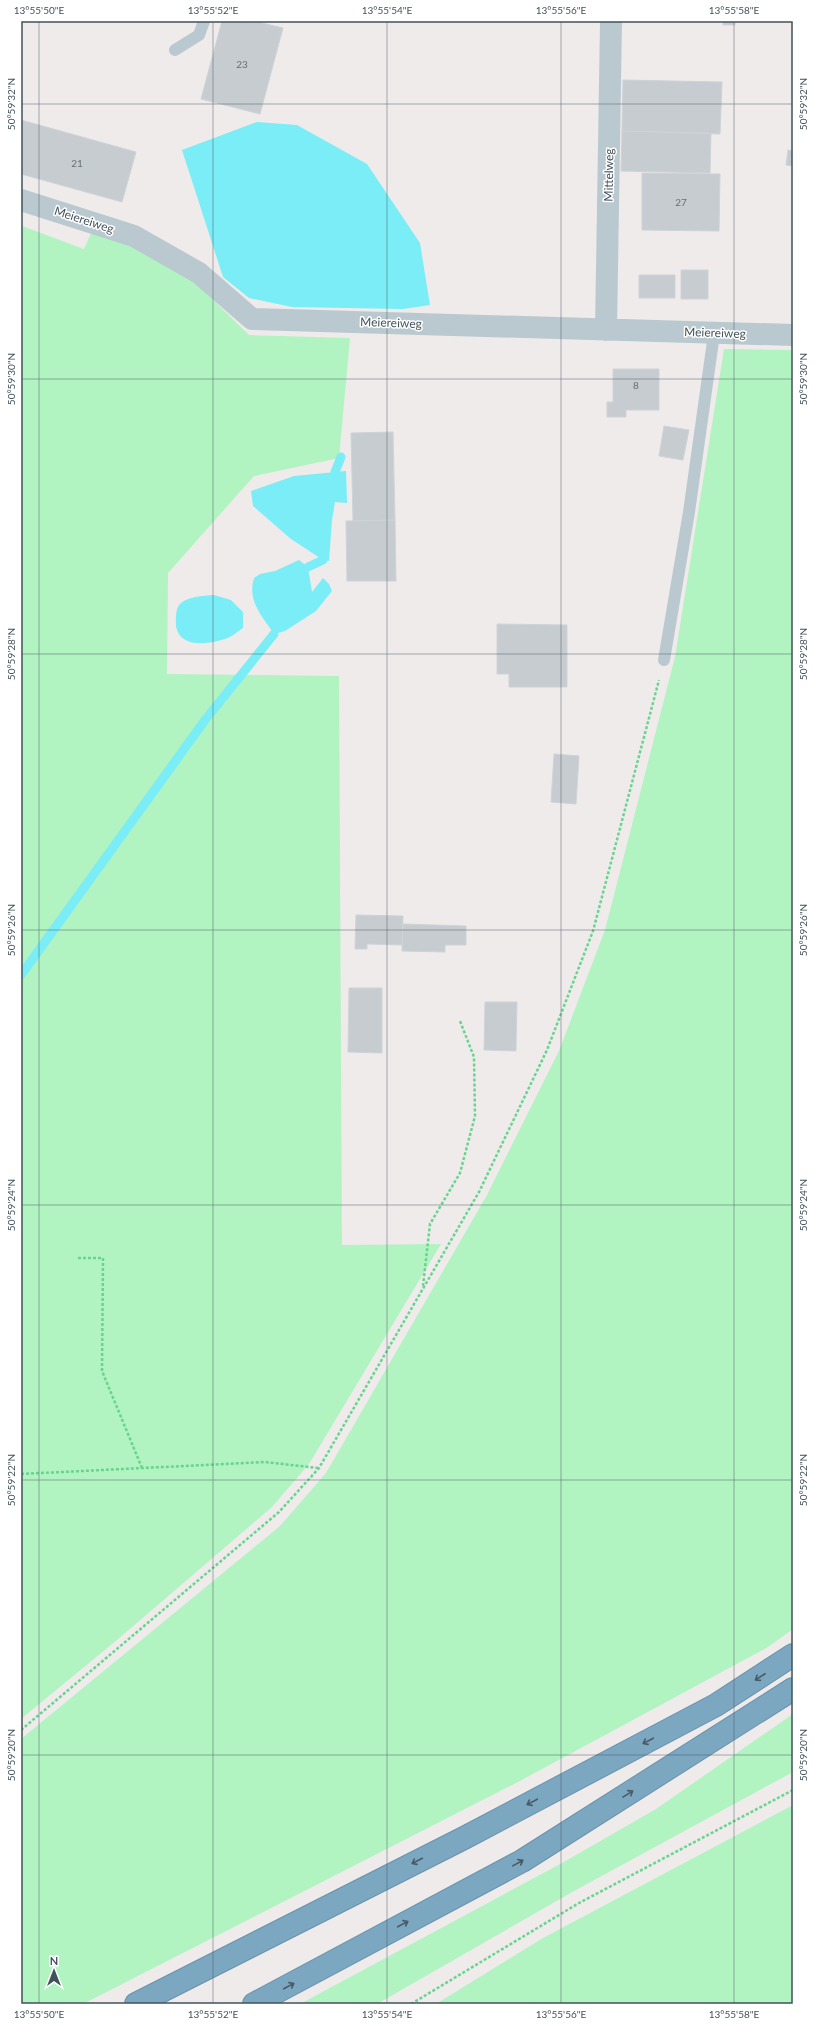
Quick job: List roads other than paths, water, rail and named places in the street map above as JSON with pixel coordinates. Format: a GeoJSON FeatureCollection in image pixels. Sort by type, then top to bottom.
{"type":"FeatureCollection","features":[{"type":"Feature","properties":{"kind":"highway"},"geometry":{"type":"LineString","coordinates":[[136,2004],[471,1834],[716,1705],[793,1655]]}},
{"type":"Feature","properties":{"kind":"highway"},"geometry":{"type":"LineString","coordinates":[[254,2004],[522,1861],[793,1689]]}},
{"type":"Feature","properties":{"kind":"street","name":"Mittelweg"},"geometry":{"type":"LineString","coordinates":[[606,330],[611,21]]}},
{"type":"Feature","properties":{"kind":"street","name":"Meiereiweg"},"geometry":{"type":"LineString","coordinates":[[21,200],[134,236],[199,273],[252,319],[714,334],[793,335]]}},
{"type":"Feature","properties":{"kind":"lane"},"geometry":{"type":"LineString","coordinates":[[175,50],[199,35],[204,21]]}},
{"type":"Feature","properties":{"kind":"lane"},"geometry":{"type":"LineString","coordinates":[[664,660],[689,512],[714,334]]}},
{"type":"Feature","properties":{"kind":"water"},"geometry":{"type":"Polygon","coordinates":[[[257,122],[297,125],[367,164],[420,243],[430,305],[403,309],[292,307],[249,298],[223,277],[182,150],[257,122]]]}},
{"type":"Feature","properties":{"kind":"water"},"geometry":{"type":"Polygon","coordinates":[[[346,471],[347,503],[335,502],[329,561],[323,560],[291,539],[253,506],[251,491],[294,476],[346,471]]]}},
{"type":"Feature","properties":{"kind":"water"},"geometry":{"type":"Polygon","coordinates":[[[299,560],[308,567],[312,592],[323,578],[329,584],[332,591],[316,611],[285,631],[274,634],[254,601],[252,586],[254,578],[260,574],[275,571],[299,560]]]}},
{"type":"Feature","properties":{"kind":"water"},"geometry":{"type":"Polygon","coordinates":[[[214,595],[231,600],[243,612],[243,628],[228,638],[218,641],[204,643],[189,642],[183,638],[176,626],[176,613],[179,605],[191,598],[214,595]]]}},
{"type":"Feature","properties":{"kind":"waterway"},"geometry":{"type":"LineString","coordinates":[[335,472],[341,457]]}},
{"type":"Feature","properties":{"kind":"waterway"},"geometry":{"type":"LineString","coordinates":[[308,567],[323,560]]}},
{"type":"Feature","properties":{"kind":"waterway"},"geometry":{"type":"LineString","coordinates":[[21,975],[205,720],[274,634]]}}]}
